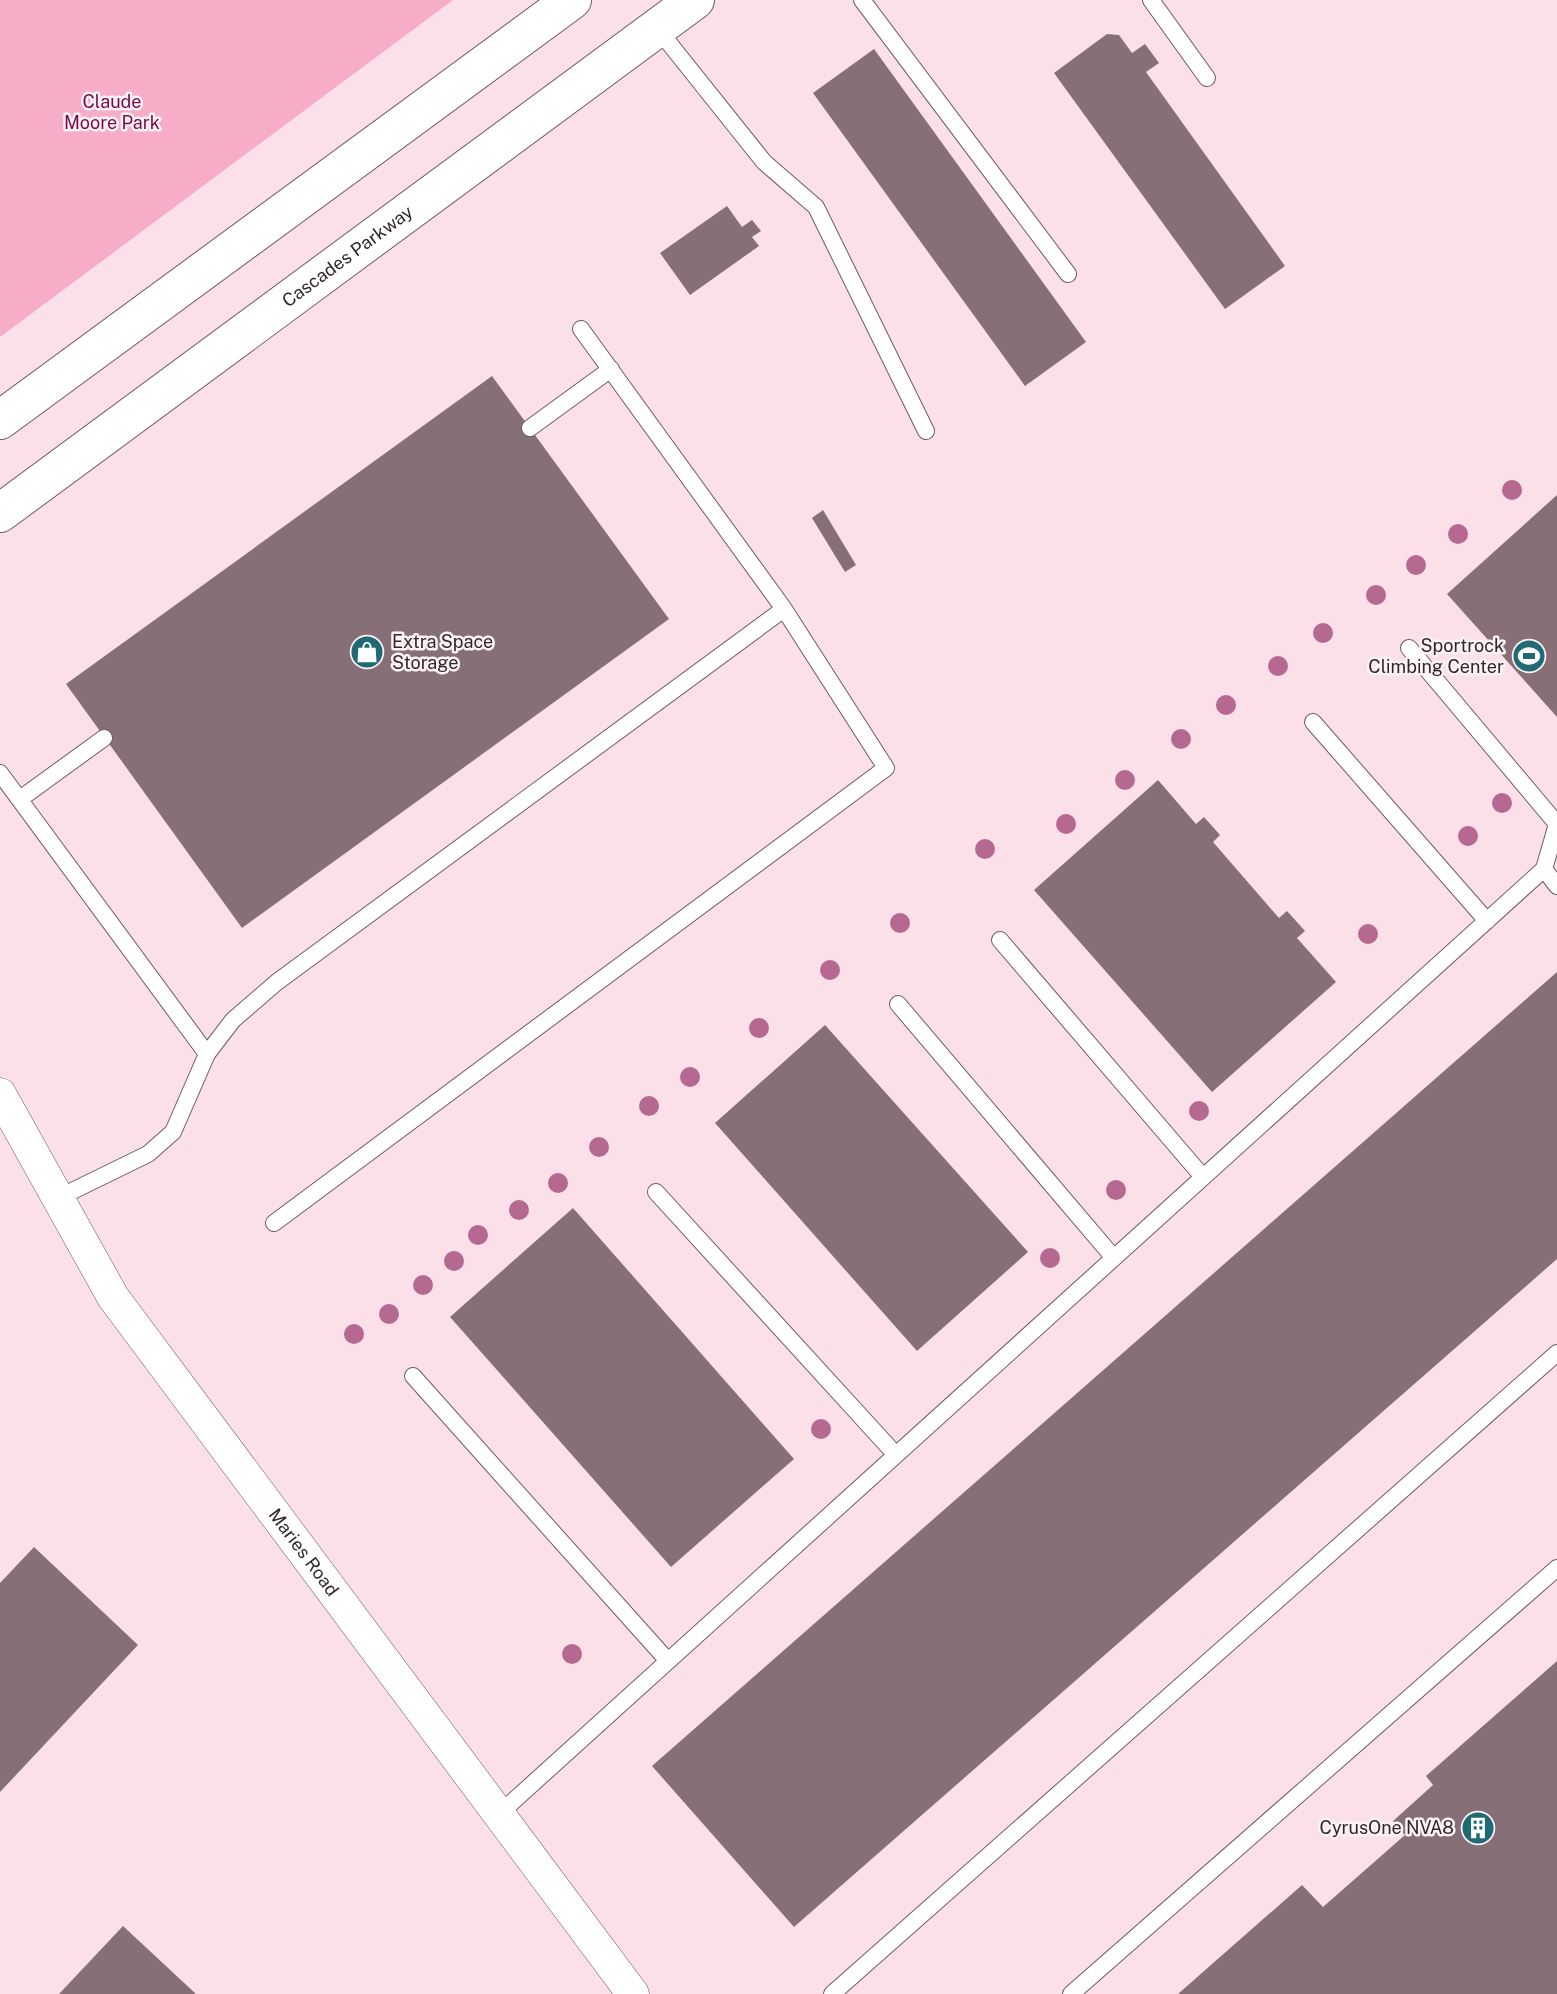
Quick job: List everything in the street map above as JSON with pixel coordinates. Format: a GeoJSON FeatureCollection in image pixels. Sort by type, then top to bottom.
{"type":"FeatureCollection","features":[{"type":"Feature","properties":{"kind":"main road"},"geometry":{"type":"LineString","coordinates":[[0,420],[572,0]]}},
{"type":"Feature","properties":{"kind":"main road","name":"Cascades Parkway"},"geometry":{"type":"LineString","coordinates":[[0,513],[695,0]]}},
{"type":"Feature","properties":{"kind":"street","name":"Maries Road"},"geometry":{"type":"LineString","coordinates":[[0,1094],[113,1297],[633,1994]]}},
{"type":"Feature","properties":{"kind":"lane"},"geometry":{"type":"LineString","coordinates":[[862,0],[1068,274]]}},
{"type":"Feature","properties":{"kind":"lane"},"geometry":{"type":"LineString","coordinates":[[1152,0],[1207,78]]}},
{"type":"Feature","properties":{"kind":"lane"},"geometry":{"type":"LineString","coordinates":[[657,28],[764,162],[816,207],[926,431]]}},
{"type":"Feature","properties":{"kind":"lane"},"geometry":{"type":"LineString","coordinates":[[274,1223],[886,768],[784,609],[581,329]]}},
{"type":"Feature","properties":{"kind":"lane"},"geometry":{"type":"LineString","coordinates":[[530,428],[611,369]]}},
{"type":"Feature","properties":{"kind":"lane"},"geometry":{"type":"LineString","coordinates":[[58,1198],[148,1154],[173,1132],[207,1054],[233,1020],[277,982],[784,609]]}},
{"type":"Feature","properties":{"kind":"lane"},"geometry":{"type":"LineString","coordinates":[[499,1814],[1544,869],[1557,824],[1409,648]]}},
{"type":"Feature","properties":{"kind":"lane"},"geometry":{"type":"LineString","coordinates":[[1313,722],[1486,920]]}},
{"type":"Feature","properties":{"kind":"lane"},"geometry":{"type":"LineString","coordinates":[[20,799],[104,738]]}},
{"type":"Feature","properties":{"kind":"lane"},"geometry":{"type":"LineString","coordinates":[[0,773],[207,1054]]}},
{"type":"Feature","properties":{"kind":"lane"},"geometry":{"type":"LineString","coordinates":[[1544,869],[1557,886]]}},
{"type":"Feature","properties":{"kind":"lane"},"geometry":{"type":"LineString","coordinates":[[1000,940],[1203,1177]]}},
{"type":"Feature","properties":{"kind":"lane"},"geometry":{"type":"LineString","coordinates":[[898,1004],[1114,1258]]}},
{"type":"Feature","properties":{"kind":"lane"},"geometry":{"type":"LineString","coordinates":[[656,1192],[896,1455]]}},
{"type":"Feature","properties":{"kind":"lane"},"geometry":{"type":"LineString","coordinates":[[832,1994],[1557,1353]]}},
{"type":"Feature","properties":{"kind":"lane"},"geometry":{"type":"LineString","coordinates":[[413,1376],[668,1661]]}},
{"type":"Feature","properties":{"kind":"lane"},"geometry":{"type":"LineString","coordinates":[[1071,1994],[1557,1569]]}},
{"type":"Feature","properties":{"kind":"green space","name":"Claude Moore Park"},"geometry":{"type":"Polygon","coordinates":[[[0,0],[453,0],[0,337],[0,0]]]}},
{"type":"Feature","properties":{"kind":"building"},"geometry":{"type":"Polygon","coordinates":[[[1107,34],[1119,35],[1132,53],[1145,44],[1159,63],[1146,72],[1285,266],[1225,309],[1054,73],[1107,34]]]}},
{"type":"Feature","properties":{"kind":"building"},"geometry":{"type":"Polygon","coordinates":[[[874,49],[1086,342],[1025,386],[813,93],[874,49]]]}},
{"type":"Feature","properties":{"kind":"building"},"geometry":{"type":"Polygon","coordinates":[[[727,206],[742,227],[752,220],[761,231],[752,237],[759,246],[690,295],[660,253],[727,206]]]}},
{"type":"Feature","properties":{"kind":"building","name":"Extra Space Storage"},"geometry":{"type":"Polygon","coordinates":[[[492,376],[669,619],[242,928],[66,684],[492,376]]]}},
{"type":"Feature","properties":{"kind":"building","name":"Sportrock Climbing Center"},"geometry":{"type":"Polygon","coordinates":[[[1557,495],[1557,717],[1447,594],[1557,495]]]}},
{"type":"Feature","properties":{"kind":"building"},"geometry":{"type":"Polygon","coordinates":[[[823,510],[856,565],[845,572],[812,518],[823,510]]]}},
{"type":"Feature","properties":{"kind":"building"},"geometry":{"type":"Polygon","coordinates":[[[1158,780],[1196,824],[1204,817],[1220,835],[1213,842],[1279,918],[1287,911],[1305,931],[1297,938],[1336,982],[1212,1092],[1034,890],[1158,780]]]}},
{"type":"Feature","properties":{"kind":"building"},"geometry":{"type":"Polygon","coordinates":[[[1557,972],[1557,1259],[794,1927],[652,1766],[1557,972]]]}},
{"type":"Feature","properties":{"kind":"building"},"geometry":{"type":"Polygon","coordinates":[[[825,1025],[1028,1252],[917,1351],[715,1123],[825,1025]]]}},
{"type":"Feature","properties":{"kind":"building"},"geometry":{"type":"Polygon","coordinates":[[[573,1208],[794,1459],[671,1567],[450,1317],[573,1208]]]}},
{"type":"Feature","properties":{"kind":"building"},"geometry":{"type":"Polygon","coordinates":[[[34,1547],[138,1645],[0,1792],[0,1583],[34,1547]]]}},
{"type":"Feature","properties":{"kind":"building","name":"CyrusOne NVA8"},"geometry":{"type":"Polygon","coordinates":[[[1557,1661],[1557,1994],[1178,1994],[1302,1885],[1323,1907],[1405,1835],[1393,1821],[1433,1785],[1426,1776],[1557,1661]]]}},
{"type":"Feature","properties":{"kind":"building"},"geometry":{"type":"Polygon","coordinates":[[[123,1926],[196,1994],[59,1994],[123,1926]]]}},
{"type":"Feature","properties":{"kind":"place","name":"Extra Space Storage"},"geometry":{"type":"Point","coordinates":[367,652]}},
{"type":"Feature","properties":{"kind":"place","name":"Sportrock Climbing Center"},"geometry":{"type":"Point","coordinates":[1529,656]}},
{"type":"Feature","properties":{"kind":"place","name":"CyrusOne NVA8"},"geometry":{"type":"Point","coordinates":[1478,1828]}}]}
